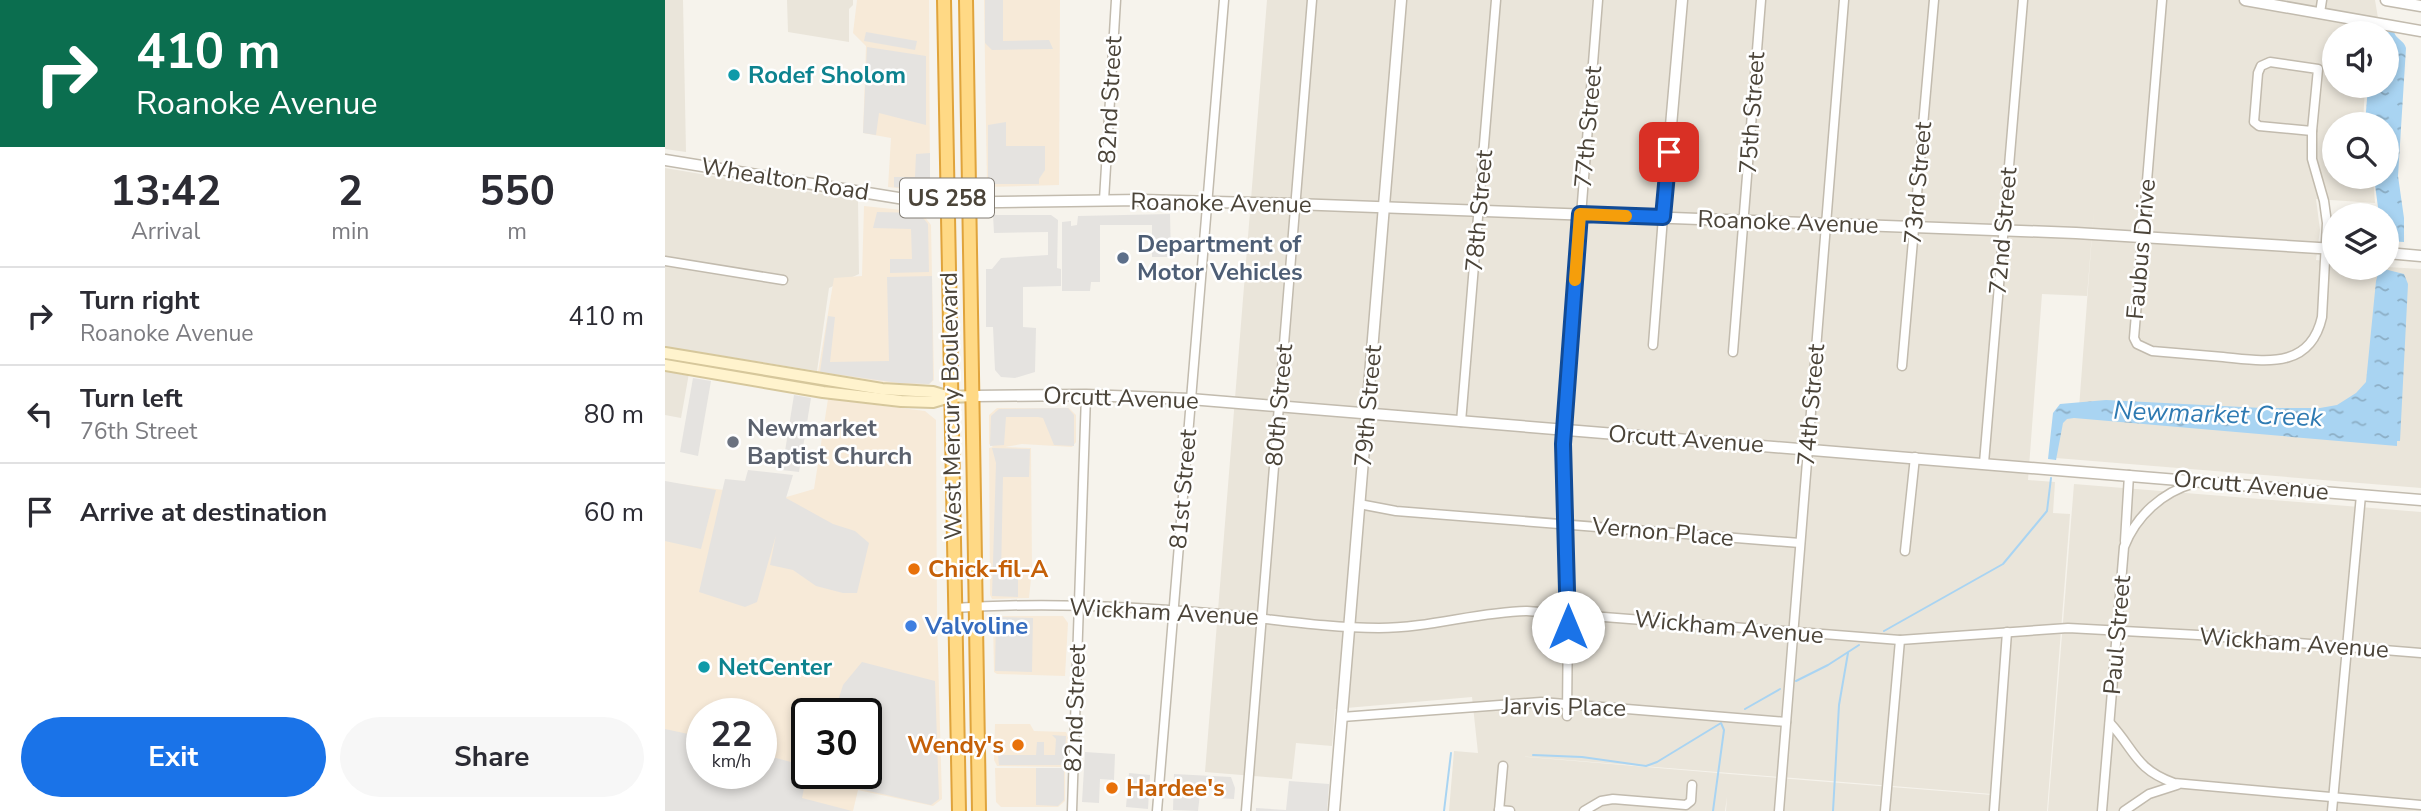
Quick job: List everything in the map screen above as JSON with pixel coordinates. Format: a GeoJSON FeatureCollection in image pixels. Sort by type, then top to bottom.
{"type":"FeatureCollection","features":[{"type":"Feature","properties":{"kind":"highway","name":"West Mercury Boulevard"},"geometry":{"type":"LineString","coordinates":[[944,0],[958,811]]}},
{"type":"Feature","properties":{"kind":"highway","name":"West Mercury Boulevard"},"geometry":{"type":"LineString","coordinates":[[966,0],[979,811]]}},
{"type":"Feature","properties":{"kind":"main road","name":"Orcutt Avenue"},"geometry":{"type":"LineString","coordinates":[[665,353],[883,389],[933,392],[950,397]]}},
{"type":"Feature","properties":{"kind":"main road","name":"Orcutt Avenue"},"geometry":{"type":"LineString","coordinates":[[665,365],[794,387],[901,401],[933,402],[950,397],[974,396]]}},
{"type":"Feature","properties":{"kind":"main road"},"geometry":{"type":"LineString","coordinates":[[794,387],[805,383],[824,385],[828,380]]}},
{"type":"Feature","properties":{"kind":"street","name":"82nd Street"},"geometry":{"type":"LineString","coordinates":[[1104,200],[1116,0]]}},
{"type":"Feature","properties":{"kind":"street","name":"81st Street"},"geometry":{"type":"LineString","coordinates":[[1157,811],[1224,0]]}},
{"type":"Feature","properties":{"kind":"street","name":"80th Street"},"geometry":{"type":"LineString","coordinates":[[1246,811],[1312,0]]}},
{"type":"Feature","properties":{"kind":"street","name":"79th Street"},"geometry":{"type":"LineString","coordinates":[[1334,811],[1401,0]]}},
{"type":"Feature","properties":{"kind":"street","name":"78th Street"},"geometry":{"type":"LineString","coordinates":[[1461,422],[1496,0]]}},
{"type":"Feature","properties":{"kind":"street","name":"77th Street"},"geometry":{"type":"LineString","coordinates":[[1566,716],[1568,614],[1564,430],[1598,0]]}},
{"type":"Feature","properties":{"kind":"street"},"geometry":{"type":"LineString","coordinates":[[1653,345],[1682,0]]}},
{"type":"Feature","properties":{"kind":"street","name":"75th Street"},"geometry":{"type":"LineString","coordinates":[[1733,352],[1761,0]]}},
{"type":"Feature","properties":{"kind":"street","name":"74th Street"},"geometry":{"type":"LineString","coordinates":[[1779,811],[1844,0]]}},
{"type":"Feature","properties":{"kind":"street","name":"73rd Street"},"geometry":{"type":"LineString","coordinates":[[1902,366],[1934,0]]}},
{"type":"Feature","properties":{"kind":"street","name":"72nd Street"},"geometry":{"type":"LineString","coordinates":[[1985,463],[2023,0]]}},
{"type":"Feature","properties":{"kind":"street","name":"Faubus Drive"},"geometry":{"type":"LineString","coordinates":[[2162,0],[2134,338],[2137,344],[2152,351],[2268,361],[2296,355],[2304,350],[2315,336],[2323,310],[2326,280]]}},
{"type":"Feature","properties":{"kind":"street"},"geometry":{"type":"LineString","coordinates":[[2245,0],[2421,31]]}},
{"type":"Feature","properties":{"kind":"street"},"geometry":{"type":"LineString","coordinates":[[2320,13],[2322,0]]}},
{"type":"Feature","properties":{"kind":"street"},"geometry":{"type":"LineString","coordinates":[[2386,0],[2421,6]]}},
{"type":"Feature","properties":{"kind":"street"},"geometry":{"type":"LineString","coordinates":[[2312,131],[2259,126],[2254,122],[2258,73],[2261,66],[2270,62],[2318,69],[2312,131],[2314,170],[2323,203]]}},
{"type":"Feature","properties":{"kind":"street","name":"Whealton Road"},"geometry":{"type":"LineString","coordinates":[[665,160],[918,201],[947,203]]}},
{"type":"Feature","properties":{"kind":"street","name":"Roanoke Avenue"},"geometry":{"type":"LineString","coordinates":[[947,203],[1104,200],[1294,204],[2003,230],[2322,247]]}},
{"type":"Feature","properties":{"kind":"street"},"geometry":{"type":"LineString","coordinates":[[2399,254],[2421,256]]}},
{"type":"Feature","properties":{"kind":"street"},"geometry":{"type":"LineString","coordinates":[[665,261],[783,280]]}},
{"type":"Feature","properties":{"kind":"street","name":"82nd Street"},"geometry":{"type":"LineString","coordinates":[[1072,811],[1086,395]]}},
{"type":"Feature","properties":{"kind":"street","name":"Orcutt Avenue"},"geometry":{"type":"LineString","coordinates":[[974,396],[1086,395],[1191,399],[2421,500]]}},
{"type":"Feature","properties":{"kind":"street"},"geometry":{"type":"LineString","coordinates":[[1905,551],[1915,457]]}},
{"type":"Feature","properties":{"kind":"street","name":"Paul Street"},"geometry":{"type":"LineString","coordinates":[[2102,811],[2129,475]]}},
{"type":"Feature","properties":{"kind":"street","name":"Paul Street"},"geometry":{"type":"LineString","coordinates":[[2124,547],[2136,524],[2155,504],[2181,487],[2201,481]]}},
{"type":"Feature","properties":{"kind":"street"},"geometry":{"type":"LineString","coordinates":[[2332,811],[2361,495]]}},
{"type":"Feature","properties":{"kind":"street","name":"Vernon Place"},"geometry":{"type":"LineString","coordinates":[[1359,504],[1397,512],[1800,543]]}},
{"type":"Feature","properties":{"kind":"street","name":"Wickham Avenue"},"geometry":{"type":"LineString","coordinates":[[954,608],[1078,606],[1349,626],[1414,626],[1500,612],[1568,614],[1900,640],[2067,628],[2421,653]]}},
{"type":"Feature","properties":{"kind":"street"},"geometry":{"type":"LineString","coordinates":[[1994,811],[2007,632]]}},
{"type":"Feature","properties":{"kind":"street"},"geometry":{"type":"LineString","coordinates":[[1885,811],[1900,640]]}},
{"type":"Feature","properties":{"kind":"street","name":"Jarvis Place"},"geometry":{"type":"LineString","coordinates":[[1342,717],[1541,702],[1786,722]]}},
{"type":"Feature","properties":{"kind":"street","name":"Paul Street"},"geometry":{"type":"LineString","coordinates":[[2110,723],[2141,765],[2162,779],[2180,785]]}},
{"type":"Feature","properties":{"kind":"street"},"geometry":{"type":"LineString","coordinates":[[1503,766],[1499,811],[1510,811]]}},
{"type":"Feature","properties":{"kind":"street"},"geometry":{"type":"LineString","coordinates":[[1584,811],[1601,801],[1613,799],[1686,805],[1691,801],[1692,785]]}},
{"type":"Feature","properties":{"kind":"street"},"geometry":{"type":"LineString","coordinates":[[2124,811],[2149,794],[2180,785],[2421,805]]}},
{"type":"Feature","properties":{"kind":"shaded area"},"geometry":{"type":"Polygon","coordinates":[[[665,0],[683,0],[686,152],[665,149],[665,0]]]}},
{"type":"Feature","properties":{"kind":"shaded area"},"geometry":{"type":"Polygon","coordinates":[[[787,0],[853,0],[849,9],[849,42],[788,32],[787,0]]]}},
{"type":"Feature","properties":{"kind":"shaded area"},"geometry":{"type":"Polygon","coordinates":[[[857,0],[929,0],[930,185],[922,191],[888,187],[891,138],[863,133],[866,46],[853,33],[857,0]]]}},
{"type":"Feature","properties":{"kind":"shaded area"},"geometry":{"type":"Polygon","coordinates":[[[984,0],[1060,0],[1059,185],[987,187],[984,0]]]}},
{"type":"Feature","properties":{"kind":"shaded area"},"geometry":{"type":"Polygon","coordinates":[[[985,0],[1003,0],[1003,41],[1049,40],[1053,49],[992,50],[985,43],[985,0]]]}},
{"type":"Feature","properties":{"kind":"shaded area"},"geometry":{"type":"Polygon","coordinates":[[[1267,0],[2375,0],[2378,21],[2322,21],[2322,98],[2364,98],[2364,112],[2322,112],[2322,189],[2374,189],[2375,203],[2316,199],[2320,230],[2316,260],[2322,261],[2322,280],[2399,280],[2399,268],[2421,269],[2421,488],[2056,458],[2061,407],[2079,408],[2094,209],[2087,296],[2042,294],[2028,480],[2055,482],[2053,513],[2070,514],[2047,811],[1726,811],[1727,797],[1725,811],[1449,811],[1454,751],[1478,753],[1472,697],[1335,709],[1332,746],[1296,743],[1292,779],[1205,772],[1267,0]],[[1493,754],[1729,774],[1992,794],[1493,754]]]}},
{"type":"Feature","properties":{"kind":"shaded area"},"geometry":{"type":"Polygon","coordinates":[[[866,32],[917,41],[915,50],[864,41],[866,32]]]}},
{"type":"Feature","properties":{"kind":"shaded area"},"geometry":{"type":"Polygon","coordinates":[[[867,47],[926,56],[926,125],[879,113],[876,135],[863,133],[867,47]]]}},
{"type":"Feature","properties":{"kind":"shaded area"},"geometry":{"type":"Polygon","coordinates":[[[1006,122],[1006,146],[1045,146],[1045,170],[1039,184],[988,184],[988,125],[1006,122]]]}},
{"type":"Feature","properties":{"kind":"shaded area"},"geometry":{"type":"Polygon","coordinates":[[[930,153],[930,185],[922,190],[894,187],[894,177],[915,177],[916,154],[930,153]]]}},
{"type":"Feature","properties":{"kind":"shaded area"},"geometry":{"type":"Polygon","coordinates":[[[665,168],[858,200],[859,274],[829,288],[817,371],[693,351],[681,418],[665,415],[665,168]]]}},
{"type":"Feature","properties":{"kind":"shaded area"},"geometry":{"type":"Polygon","coordinates":[[[864,206],[921,212],[931,225],[934,380],[929,384],[899,384],[818,372],[834,278],[862,276],[864,206]]]}},
{"type":"Feature","properties":{"kind":"shaded area"},"geometry":{"type":"Polygon","coordinates":[[[877,212],[919,213],[928,224],[929,272],[890,273],[890,259],[912,259],[911,229],[873,228],[877,212]]]}},
{"type":"Feature","properties":{"kind":"shaded area"},"geometry":{"type":"Polygon","coordinates":[[[1170,214],[1171,257],[1152,257],[1152,225],[1100,225],[1100,282],[1091,282],[1090,291],[1062,291],[1062,222],[1071,221],[1071,226],[1077,225],[1078,216],[1170,214]]]}},
{"type":"Feature","properties":{"kind":"shaded area"},"geometry":{"type":"Polygon","coordinates":[[[993,215],[1051,215],[1058,220],[1057,268],[1061,269],[1061,286],[1023,287],[1023,327],[1036,328],[1035,372],[1015,378],[1001,377],[995,370],[993,327],[986,327],[986,269],[992,269],[1001,258],[1048,255],[1048,232],[994,233],[993,215]]]}},
{"type":"Feature","properties":{"kind":"shaded area"},"geometry":{"type":"Polygon","coordinates":[[[932,276],[933,380],[929,384],[899,383],[820,372],[828,316],[835,317],[830,362],[889,361],[887,277],[932,276]]]}},
{"type":"Feature","properties":{"kind":"shaded area"},"geometry":{"type":"Polygon","coordinates":[[[693,378],[711,381],[698,456],[680,452],[693,378]]]}},
{"type":"Feature","properties":{"kind":"shaded area"},"geometry":{"type":"Polygon","coordinates":[[[794,395],[811,398],[799,472],[782,470],[794,395]]]}},
{"type":"Feature","properties":{"kind":"shaded area"},"geometry":{"type":"Polygon","coordinates":[[[828,399],[925,411],[936,420],[937,619],[942,799],[933,806],[858,790],[853,811],[665,811],[665,482],[783,498],[814,489],[828,399]]]}},
{"type":"Feature","properties":{"kind":"shaded area"},"geometry":{"type":"Polygon","coordinates":[[[997,408],[1069,408],[1076,415],[1076,442],[1072,447],[1022,444],[1005,447],[1031,448],[1032,569],[1029,598],[992,599],[990,595],[989,448],[993,447],[989,444],[989,415],[997,408]]]}},
{"type":"Feature","properties":{"kind":"shaded area"},"geometry":{"type":"Polygon","coordinates":[[[1068,408],[1074,415],[1074,446],[1054,445],[1043,418],[1006,417],[1004,445],[990,446],[991,416],[999,409],[1068,408]]]}},
{"type":"Feature","properties":{"kind":"shaded area"},"geometry":{"type":"Polygon","coordinates":[[[992,448],[1030,449],[1029,477],[1003,477],[1001,575],[1018,576],[1018,597],[992,596],[996,463],[992,448]]]}},
{"type":"Feature","properties":{"kind":"shaded area"},"geometry":{"type":"Polygon","coordinates":[[[748,470],[793,475],[786,498],[833,524],[855,531],[869,543],[857,593],[843,593],[816,586],[793,570],[770,565],[776,535],[757,602],[745,607],[699,592],[725,479],[745,481],[748,470]]]}},
{"type":"Feature","properties":{"kind":"shaded area"},"geometry":{"type":"Polygon","coordinates":[[[665,481],[716,490],[701,549],[665,541],[665,481]]]}},
{"type":"Feature","properties":{"kind":"shaded area"},"geometry":{"type":"Polygon","coordinates":[[[2074,484],[2421,512],[2421,811],[2048,811],[2074,484]]]}},
{"type":"Feature","properties":{"kind":"shaded area"},"geometry":{"type":"Polygon","coordinates":[[[996,616],[1063,616],[1068,623],[1065,676],[994,672],[993,621],[996,616]]]}},
{"type":"Feature","properties":{"kind":"shaded area"},"geometry":{"type":"Polygon","coordinates":[[[996,617],[1033,618],[1032,672],[995,671],[996,617]]]}},
{"type":"Feature","properties":{"kind":"shaded area"},"geometry":{"type":"Polygon","coordinates":[[[862,662],[935,681],[939,799],[931,805],[860,789],[882,789],[882,698],[839,698],[843,685],[862,662]]]}},
{"type":"Feature","properties":{"kind":"shaded area"},"geometry":{"type":"Polygon","coordinates":[[[995,724],[1030,724],[1034,731],[1066,732],[1066,764],[1063,767],[997,766],[994,760],[995,724]]]}},
{"type":"Feature","properties":{"kind":"shaded area"},"geometry":{"type":"Polygon","coordinates":[[[665,729],[686,734],[686,789],[777,789],[777,758],[791,762],[791,789],[804,789],[802,798],[852,811],[665,811],[665,729]]]}},
{"type":"Feature","properties":{"kind":"shaded area"},"geometry":{"type":"Polygon","coordinates":[[[1052,735],[1066,736],[1064,765],[999,765],[998,755],[1036,755],[1037,742],[1044,742],[1044,755],[1055,755],[1056,739],[1052,735]]]}},
{"type":"Feature","properties":{"kind":"shaded area"},"geometry":{"type":"Polygon","coordinates":[[[1085,752],[1115,754],[1114,780],[1100,779],[1099,803],[1082,802],[1085,752]]]}},
{"type":"Feature","properties":{"kind":"shaded area"},"geometry":{"type":"Polygon","coordinates":[[[995,768],[1065,768],[1065,801],[1058,807],[1001,807],[996,802],[995,768]]]}},
{"type":"Feature","properties":{"kind":"shaded area"},"geometry":{"type":"Polygon","coordinates":[[[1036,768],[1064,768],[1064,800],[1058,806],[1036,805],[1036,768]]]}},
{"type":"Feature","properties":{"kind":"shaded area"},"geometry":{"type":"Polygon","coordinates":[[[1129,773],[1150,775],[1148,809],[1126,807],[1129,773]]]}},
{"type":"Feature","properties":{"kind":"shaded area"},"geometry":{"type":"Polygon","coordinates":[[[1174,774],[1231,777],[1235,788],[1234,799],[1215,798],[1216,786],[1201,785],[1198,811],[1173,810],[1174,774]]]}},
{"type":"Feature","properties":{"kind":"shaded area"},"geometry":{"type":"Polygon","coordinates":[[[1289,781],[1329,784],[1327,811],[1256,811],[1256,808],[1286,810],[1289,781]]]}},
{"type":"Feature","properties":{"kind":"water"},"geometry":{"type":"Polygon","coordinates":[[[2399,39],[2406,48],[2399,160],[2399,112],[2366,112],[2367,98],[2399,98],[2399,39]]]}},
{"type":"Feature","properties":{"kind":"water"},"geometry":{"type":"Polygon","coordinates":[[[2399,183],[2404,242],[2399,242],[2399,203],[2377,203],[2376,189],[2399,189],[2399,183]]]}},
{"type":"Feature","properties":{"kind":"water"},"geometry":{"type":"Polygon","coordinates":[[[2399,273],[2404,274],[2408,284],[2400,441],[2397,441],[2397,446],[2074,418],[2063,423],[2056,460],[2048,459],[2053,413],[2060,404],[2106,400],[2262,408],[2320,408],[2337,405],[2356,393],[2366,382],[2376,281],[2399,280],[2399,273]]]}},
{"type":"Feature","properties":{"kind":"waterway","name":"Newmarket Creek"},"geometry":{"type":"LineString","coordinates":[[1884,631],[2003,564],[2047,511],[2051,478]]}},
{"type":"Feature","properties":{"kind":"waterway","name":"Newmarket Creek"},"geometry":{"type":"LineString","coordinates":[[1796,681],[1859,645]]}},
{"type":"Feature","properties":{"kind":"waterway"},"geometry":{"type":"LineString","coordinates":[[1833,811],[1839,705],[1848,653]]}},
{"type":"Feature","properties":{"kind":"waterway","name":"Newmarket Creek"},"geometry":{"type":"LineString","coordinates":[[1745,709],[1780,689]]}},
{"type":"Feature","properties":{"kind":"waterway","name":"Newmarket Creek"},"geometry":{"type":"LineString","coordinates":[[1533,755],[1582,757],[1646,766],[1721,723],[1724,730],[1713,811]]}},
{"type":"Feature","properties":{"kind":"waterway","name":"Newmarket Creek"},"geometry":{"type":"LineString","coordinates":[[1444,811],[1451,753]]}},
{"type":"Feature","properties":{"kind":"slow traffic"},"geometry":{"type":"LineString","coordinates":[[1575,280],[1580,214],[1626,216]]}},
{"type":"Feature","properties":{"kind":"place","name":"Rodef Sholom"},"geometry":{"type":"Point","coordinates":[734,75]}},
{"type":"Feature","properties":{"kind":"place","name":"Department of Motor Vehicles"},"geometry":{"type":"Point","coordinates":[1123,258]}},
{"type":"Feature","properties":{"kind":"place","name":"Newmarket Baptist Church"},"geometry":{"type":"Point","coordinates":[733,442]}},
{"type":"Feature","properties":{"kind":"place","name":"Chick-fil-A"},"geometry":{"type":"Point","coordinates":[914,569]}},
{"type":"Feature","properties":{"kind":"place","name":"Valvoline"},"geometry":{"type":"Point","coordinates":[911,626]}},
{"type":"Feature","properties":{"kind":"place","name":"NetCenter"},"geometry":{"type":"Point","coordinates":[704,667]}},
{"type":"Feature","properties":{"kind":"place","name":"Wendy's"},"geometry":{"type":"Point","coordinates":[1018,745]}},
{"type":"Feature","properties":{"kind":"place","name":"Hardee's"},"geometry":{"type":"Point","coordinates":[1112,788]}},
{"type":"Feature","properties":{"kind":"route"},"geometry":{"type":"LineString","coordinates":[[1568,627],[1563,444],[1580,214],[1663,217],[1669,152]]}}]}
